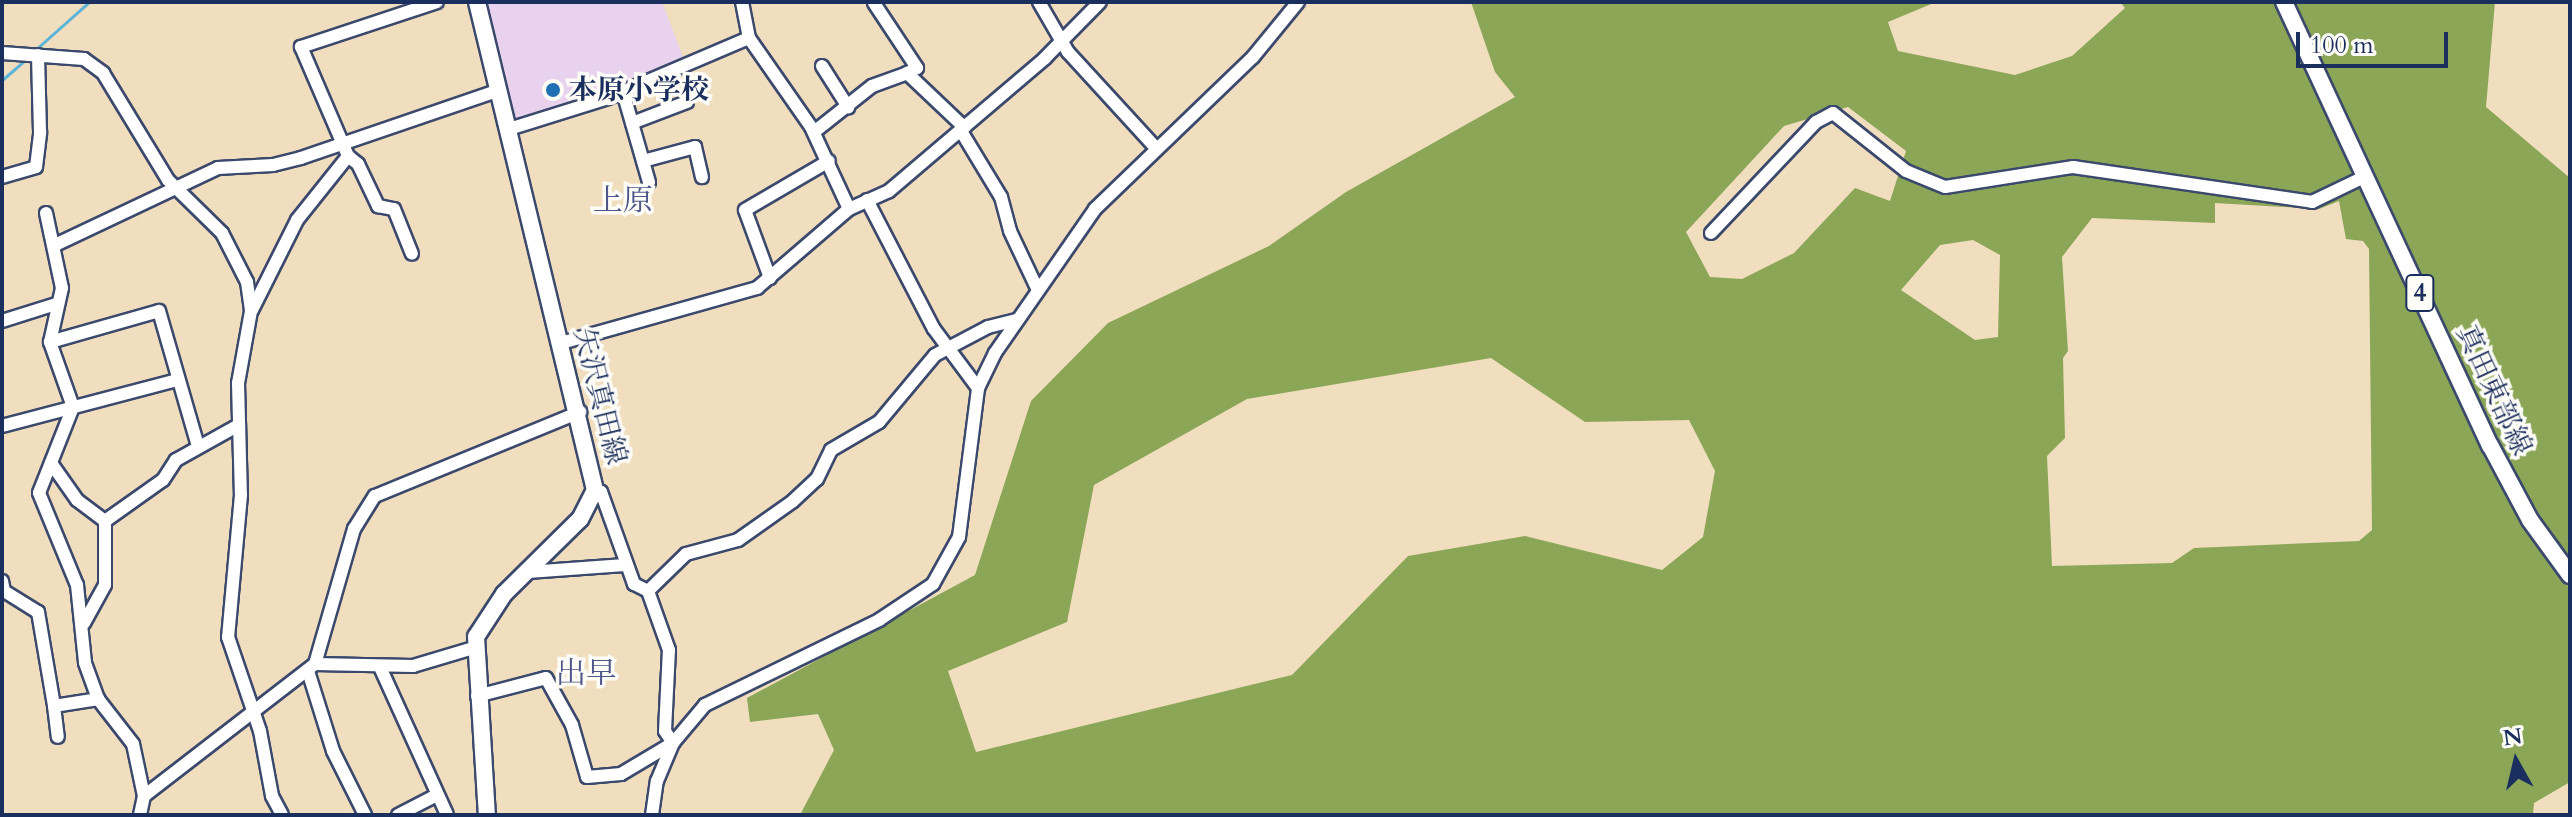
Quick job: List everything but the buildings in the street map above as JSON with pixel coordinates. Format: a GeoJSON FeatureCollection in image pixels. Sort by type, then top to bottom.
{"type":"FeatureCollection","features":[{"type":"Feature","properties":{"kind":"main road","name":"矢沢真田線"},"geometry":{"type":"LineString","coordinates":[[473,648],[491,610],[580,519],[595,490],[580,412],[477,2]]}},
{"type":"Feature","properties":{"kind":"main road","name":"真田東部線"},"geometry":{"type":"LineString","coordinates":[[2284,2],[2490,445],[2536,530],[2570,575]]}},
{"type":"Feature","properties":{"kind":"main road"},"geometry":{"type":"LineString","coordinates":[[473,648],[487,815]]}},
{"type":"Feature","properties":{"kind":"street"},"geometry":{"type":"LineString","coordinates":[[412,254],[394,209],[378,206],[358,164],[346,151],[301,47],[437,2]]}},
{"type":"Feature","properties":{"kind":"street"},"geometry":{"type":"LineString","coordinates":[[742,2],[749,38],[814,132],[849,209]]}},
{"type":"Feature","properties":{"kind":"street"},"geometry":{"type":"LineString","coordinates":[[1039,2],[1060,43],[1156,148]]}},
{"type":"Feature","properties":{"kind":"street"},"geometry":{"type":"LineString","coordinates":[[561,343],[757,288],[849,209],[889,191],[1060,43],[1100,2]]}},
{"type":"Feature","properties":{"kind":"street"},"geometry":{"type":"LineString","coordinates":[[652,815],[657,781],[673,743],[693,716],[729,691],[879,620],[933,584],[959,537],[978,388],[1037,288],[1095,209],[1253,57],[1298,2]]}},
{"type":"Feature","properties":{"kind":"street"},"geometry":{"type":"LineString","coordinates":[[814,132],[872,86],[917,68],[874,3]]}},
{"type":"Feature","properties":{"kind":"street"},"geometry":{"type":"LineString","coordinates":[[509,129],[623,92],[749,38]]}},
{"type":"Feature","properties":{"kind":"street"},"geometry":{"type":"LineString","coordinates":[[2,53],[84,59],[103,73],[175,187],[233,250],[247,282],[251,311]]}},
{"type":"Feature","properties":{"kind":"street"},"geometry":{"type":"LineString","coordinates":[[2,177],[36,167],[38,55]]}},
{"type":"Feature","properties":{"kind":"street"},"geometry":{"type":"LineString","coordinates":[[822,66],[848,107]]}},
{"type":"Feature","properties":{"kind":"street"},"geometry":{"type":"LineString","coordinates":[[907,73],[962,129],[1001,197],[1010,231],[1037,288]]}},
{"type":"Feature","properties":{"kind":"street"},"geometry":{"type":"LineString","coordinates":[[55,245],[175,187],[235,164],[273,165],[346,151],[497,91]]}},
{"type":"Feature","properties":{"kind":"street"},"geometry":{"type":"LineString","coordinates":[[623,92],[649,182]]}},
{"type":"Feature","properties":{"kind":"street"},"geometry":{"type":"LineString","coordinates":[[632,123],[687,102]]}},
{"type":"Feature","properties":{"kind":"street"},"geometry":{"type":"LineString","coordinates":[[1711,233],[1816,122],[1833,113],[1906,171],[1945,187],[2073,167],[2312,202],[2364,177]]}},
{"type":"Feature","properties":{"kind":"street"},"geometry":{"type":"LineString","coordinates":[[643,161],[695,147],[702,177]]}},
{"type":"Feature","properties":{"kind":"street"},"geometry":{"type":"LineString","coordinates":[[282,815],[272,796],[227,626],[239,526],[238,383],[251,311],[297,220],[346,151]]}},
{"type":"Feature","properties":{"kind":"street"},"geometry":{"type":"LineString","coordinates":[[770,278],[745,210],[829,161]]}},
{"type":"Feature","properties":{"kind":"street"},"geometry":{"type":"LineString","coordinates":[[867,200],[934,329],[950,344],[978,388]]}},
{"type":"Feature","properties":{"kind":"street"},"geometry":{"type":"LineString","coordinates":[[46,213],[62,288],[50,342],[73,407],[39,493],[77,585],[84,623],[85,663],[98,699],[133,744],[144,796],[140,815]]}},
{"type":"Feature","properties":{"kind":"street"},"geometry":{"type":"LineString","coordinates":[[2,321],[56,304]]}},
{"type":"Feature","properties":{"kind":"street"},"geometry":{"type":"LineString","coordinates":[[50,342],[159,311],[198,446]]}},
{"type":"Feature","properties":{"kind":"street"},"geometry":{"type":"LineString","coordinates":[[648,591],[686,554],[738,540],[793,501],[817,479],[836,445],[879,422],[911,378],[950,344],[1017,320]]}},
{"type":"Feature","properties":{"kind":"street"},"geometry":{"type":"LineString","coordinates":[[2,411],[4,425],[177,380]]}},
{"type":"Feature","properties":{"kind":"street"},"geometry":{"type":"LineString","coordinates":[[365,815],[333,751],[312,668],[354,529],[375,496],[580,412]]}},
{"type":"Feature","properties":{"kind":"street"},"geometry":{"type":"LineString","coordinates":[[105,521],[163,480],[176,460],[239,425]]}},
{"type":"Feature","properties":{"kind":"street"},"geometry":{"type":"LineString","coordinates":[[51,463],[77,500],[105,521]]}},
{"type":"Feature","properties":{"kind":"street"},"geometry":{"type":"LineString","coordinates":[[595,490],[601,492],[634,584],[648,591],[669,650],[665,731],[673,743]]}},
{"type":"Feature","properties":{"kind":"street"},"geometry":{"type":"LineString","coordinates":[[84,623],[105,585],[105,521]]}},
{"type":"Feature","properties":{"kind":"street"},"geometry":{"type":"LineString","coordinates":[[528,572],[625,565]]}},
{"type":"Feature","properties":{"kind":"street"},"geometry":{"type":"LineString","coordinates":[[3,587],[38,612],[58,737]]}},
{"type":"Feature","properties":{"kind":"street"},"geometry":{"type":"LineString","coordinates":[[144,796],[312,668],[413,666],[473,648]]}},
{"type":"Feature","properties":{"kind":"street"},"geometry":{"type":"LineString","coordinates":[[380,667],[447,815]]}},
{"type":"Feature","properties":{"kind":"street"},"geometry":{"type":"LineString","coordinates":[[477,696],[546,678],[572,725],[587,777],[621,774],[673,743]]}},
{"type":"Feature","properties":{"kind":"street"},"geometry":{"type":"LineString","coordinates":[[54,706],[98,699]]}},
{"type":"Feature","properties":{"kind":"street"},"geometry":{"type":"LineString","coordinates":[[398,815],[437,795]]}},
{"type":"Feature","properties":{"kind":"shaded area","name":"本原小学校"},"geometry":{"type":"Polygon","coordinates":[[[483,2],[662,2],[684,59],[516,121],[483,2]]]}},
{"type":"Feature","properties":{"kind":"green space"},"geometry":{"type":"Polygon","coordinates":[[[1471,2],[1936,2],[1888,22],[1898,51],[2015,75],[2072,56],[2125,8],[2120,2],[2495,2],[2486,107],[2570,178],[2570,782],[2534,803],[2533,815],[800,815],[834,750],[818,714],[750,722],[747,698],[975,575],[1031,401],[1108,323],[1269,246],[1346,192],[1515,97],[1495,72],[1471,2]],[[1848,107],[1784,126],[1686,232],[1710,277],[1742,279],[1794,253],[1855,188],[1890,201],[1906,151],[1848,107]],[[2339,201],[2319,209],[2215,203],[2215,223],[2092,218],[2062,257],[2068,351],[2063,358],[2065,438],[2047,456],[2052,566],[2172,563],[2194,548],[2359,541],[2372,530],[2369,249],[2363,241],[2346,239],[2339,201]],[[1973,240],[1940,245],[1901,290],[1975,340],[1998,337],[2000,255],[1973,240]],[[1491,358],[1247,399],[1094,485],[1067,622],[948,671],[976,752],[1292,675],[1408,556],[1525,536],[1662,570],[1703,537],[1715,471],[1689,420],[1585,422],[1491,358]]]}},
{"type":"Feature","properties":{"kind":"waterway"},"geometry":{"type":"LineString","coordinates":[[35,50],[89,2]]}},
{"type":"Feature","properties":{"kind":"waterway"},"geometry":{"type":"LineString","coordinates":[[2,80],[27,58]]}},
{"type":"Feature","properties":{"kind":"place","name":"本原小学校"},"geometry":{"type":"Point","coordinates":[553,90]}},
{"type":"Feature","properties":{"kind":"district","name":"上原"},"geometry":{"type":"Point","coordinates":[623,201]}},
{"type":"Feature","properties":{"kind":"district","name":"出早"},"geometry":{"type":"Point","coordinates":[586,674]}}]}
